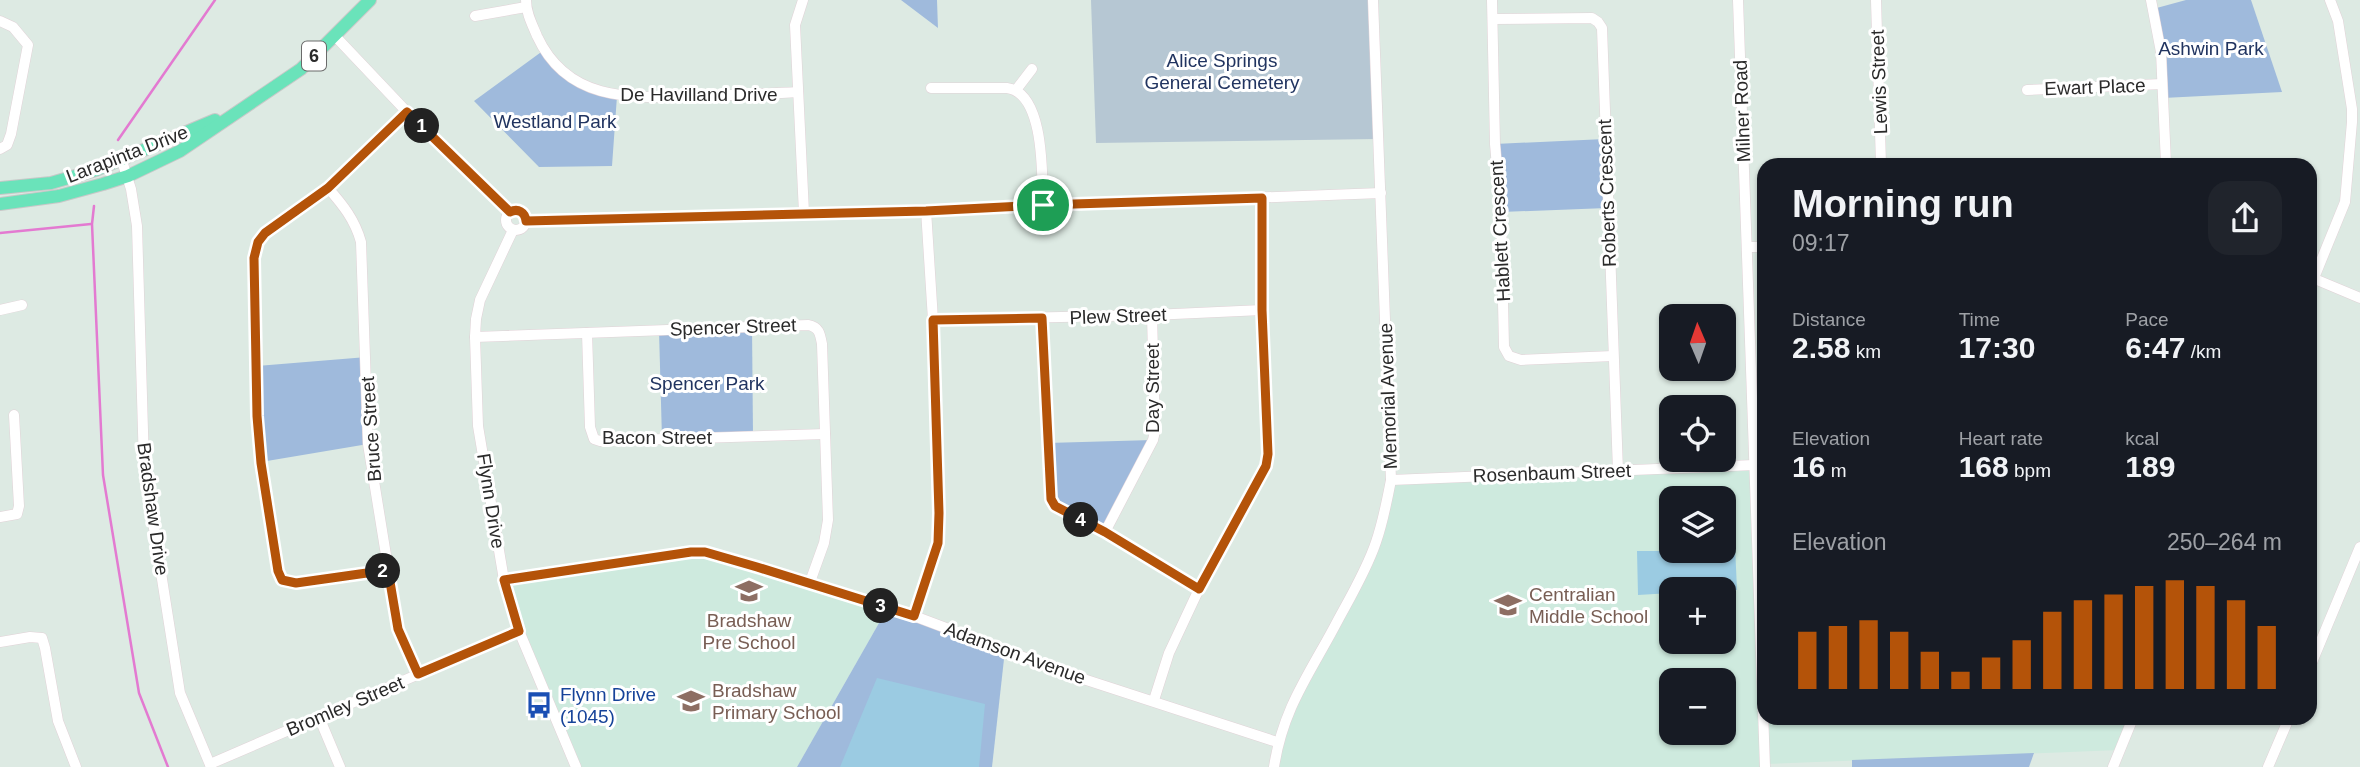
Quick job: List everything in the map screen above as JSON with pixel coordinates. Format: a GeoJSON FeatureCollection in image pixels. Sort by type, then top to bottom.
{"type":"FeatureCollection","features":[{"type":"Feature","properties":{"kind":"main road","name":"Larapinta Drive"},"geometry":{"type":"LineString","coordinates":[[0,204],[59,196],[128,176],[180,151],[301,69],[370,0]]}},
{"type":"Feature","properties":{"kind":"main road","name":"Larapinta Drive"},"geometry":{"type":"LineString","coordinates":[[0,188],[51,183],[122,161],[250,104]]}},
{"type":"Feature","properties":{"kind":"street","name":"De Havilland Drive"},"geometry":{"type":"LineString","coordinates":[[803,0],[795,25],[804,213]]}},
{"type":"Feature","properties":{"kind":"street","name":"Memorial Avenue"},"geometry":{"type":"LineString","coordinates":[[1274,767],[1277,742],[1296,692],[1338,620],[1375,544],[1391,480],[1373,0]]}},
{"type":"Feature","properties":{"kind":"street","name":"Hablett Crescent"},"geometry":{"type":"LineString","coordinates":[[1492,0],[1504,347],[1508,356],[1521,360],[1613,356]]}},
{"type":"Feature","properties":{"kind":"street","name":"Milner Road"},"geometry":{"type":"LineString","coordinates":[[1738,0],[1757,547]]}},
{"type":"Feature","properties":{"kind":"street","name":"Lewis Street"},"geometry":{"type":"LineString","coordinates":[[1876,0],[1881,158]]}},
{"type":"Feature","properties":{"kind":"street"},"geometry":{"type":"LineString","coordinates":[[2151,0],[2160,39],[2165,158]]}},
{"type":"Feature","properties":{"kind":"street"},"geometry":{"type":"LineString","coordinates":[[2317,266],[2345,202],[2352,122],[2338,21],[2330,0]]}},
{"type":"Feature","properties":{"kind":"street"},"geometry":{"type":"LineString","coordinates":[[475,16],[526,3]]}},
{"type":"Feature","properties":{"kind":"street","name":"De Havilland Drive"},"geometry":{"type":"LineString","coordinates":[[526,3],[544,50],[558,68],[588,87],[617,96],[646,97],[798,93]]}},
{"type":"Feature","properties":{"kind":"street","name":"Roberts Crescent"},"geometry":{"type":"LineString","coordinates":[[1493,19],[1592,18],[1602,28],[1618,471]]}},
{"type":"Feature","properties":{"kind":"street"},"geometry":{"type":"LineString","coordinates":[[0,21],[13,27],[23,37],[27,54],[11,134],[7,145],[0,149]]}},
{"type":"Feature","properties":{"kind":"street"},"geometry":{"type":"LineString","coordinates":[[335,36],[407,112],[510,212],[523,213],[526,221],[522,229],[513,230],[507,224],[510,212]]}},
{"type":"Feature","properties":{"kind":"street"},"geometry":{"type":"LineString","coordinates":[[1016,90],[1032,69]]}},
{"type":"Feature","properties":{"kind":"street","name":"Ewart Place"},"geometry":{"type":"LineString","coordinates":[[2027,90],[2162,84]]}},
{"type":"Feature","properties":{"kind":"street"},"geometry":{"type":"LineString","coordinates":[[931,88],[1016,90],[1024,97],[1033,114],[1040,144],[1043,205]]}},
{"type":"Feature","properties":{"kind":"street"},"geometry":{"type":"LineString","coordinates":[[388,570],[296,583],[282,580],[278,571],[261,463],[257,416],[254,258],[258,242],[265,233],[328,188],[407,112]]}},
{"type":"Feature","properties":{"kind":"street","name":"Bradshaw Drive"},"geometry":{"type":"LineString","coordinates":[[122,161],[128,176],[137,226],[144,466],[180,693],[210,765]]}},
{"type":"Feature","properties":{"kind":"street","name":"Bruce Street"},"geometry":{"type":"LineString","coordinates":[[328,188],[345,208],[357,228],[361,242],[368,444],[398,629],[418,674]]}},
{"type":"Feature","properties":{"kind":"street"},"geometry":{"type":"LineString","coordinates":[[526,221],[926,211],[1381,193]]}},
{"type":"Feature","properties":{"kind":"street"},"geometry":{"type":"LineString","coordinates":[[1154,700],[1168,653],[1199,589],[1266,466],[1268,454],[1262,310],[1262,198]]}},
{"type":"Feature","properties":{"kind":"street"},"geometry":{"type":"LineString","coordinates":[[914,616],[938,543],[939,513],[933,320],[926,211]]}},
{"type":"Feature","properties":{"kind":"street","name":"Flynn Drive"},"geometry":{"type":"LineString","coordinates":[[513,230],[480,300],[474,337],[478,426],[504,580],[519,631],[576,767]]}},
{"type":"Feature","properties":{"kind":"street"},"geometry":{"type":"LineString","coordinates":[[1748,247],[1757,247]]}},
{"type":"Feature","properties":{"kind":"street"},"geometry":{"type":"LineString","coordinates":[[2317,279],[2360,298]]}},
{"type":"Feature","properties":{"kind":"street"},"geometry":{"type":"LineString","coordinates":[[0,310],[22,305]]}},
{"type":"Feature","properties":{"kind":"street","name":"Plew Street"},"geometry":{"type":"LineString","coordinates":[[933,320],[1262,310]]}},
{"type":"Feature","properties":{"kind":"street","name":"Day Street"},"geometry":{"type":"LineString","coordinates":[[1105,532],[1153,440],[1155,431],[1152,315]]}},
{"type":"Feature","properties":{"kind":"street"},"geometry":{"type":"LineString","coordinates":[[1042,318],[1051,499],[1055,506],[1105,532],[1199,589]]}},
{"type":"Feature","properties":{"kind":"street","name":"Spencer Street"},"geometry":{"type":"LineString","coordinates":[[474,337],[815,326],[820,333],[822,344],[828,520],[824,543],[810,582]]}},
{"type":"Feature","properties":{"kind":"street","name":"Bacon Street"},"geometry":{"type":"LineString","coordinates":[[587,333],[590,427],[594,439],[825,434]]}},
{"type":"Feature","properties":{"kind":"street"},"geometry":{"type":"LineString","coordinates":[[1752,389],[1757,389]]}},
{"type":"Feature","properties":{"kind":"street"},"geometry":{"type":"LineString","coordinates":[[0,517],[17,514],[19,506],[14,415]]}},
{"type":"Feature","properties":{"kind":"street","name":"Rosenbaum Street"},"geometry":{"type":"LineString","coordinates":[[1391,480],[1754,465]]}},
{"type":"Feature","properties":{"kind":"street"},"geometry":{"type":"LineString","coordinates":[[2317,650],[2360,547]]}},
{"type":"Feature","properties":{"kind":"street","name":"Adamson Avenue"},"geometry":{"type":"LineString","coordinates":[[504,580],[705,552],[914,616],[1068,674],[1277,742]]}},
{"type":"Feature","properties":{"kind":"street","name":"Bromley Street"},"geometry":{"type":"LineString","coordinates":[[210,765],[519,631]]}},
{"type":"Feature","properties":{"kind":"street"},"geometry":{"type":"LineString","coordinates":[[0,642],[30,637],[42,638],[58,721],[76,767]]}},
{"type":"Feature","properties":{"kind":"street"},"geometry":{"type":"LineString","coordinates":[[319,717],[340,767]]}},
{"type":"Feature","properties":{"kind":"street","name":"Milner Road"},"geometry":{"type":"LineString","coordinates":[[1763,725],[1765,767]]}},
{"type":"Feature","properties":{"kind":"street"},"geometry":{"type":"LineString","coordinates":[[2113,767],[2130,725]]}},
{"type":"Feature","properties":{"kind":"street"},"geometry":{"type":"LineString","coordinates":[[2268,767],[2286,725]]}},
{"type":"Feature","properties":{"kind":"shaded area","name":"Centralian Middle School"},"geometry":{"type":"Polygon","coordinates":[[[1754,454],[1757,454],[1757,725],[2130,725],[2120,750],[1765,764],[1765,767],[1274,767],[1277,742],[1375,544],[1391,480],[1659,469],[1659,472],[1736,472],[1736,466],[1754,465],[1754,454]]]}},
{"type":"Feature","properties":{"kind":"shaded area"},"geometry":{"type":"Polygon","coordinates":[[[1637,551],[1659,551],[1659,563],[1736,563],[1737,590],[1736,577],[1659,577],[1659,594],[1638,595],[1637,551]]]}},
{"type":"Feature","properties":{"kind":"shaded area","name":"Bradshaw Primary School"},"geometry":{"type":"Polygon","coordinates":[[[691,552],[887,609],[797,767],[576,767],[504,580],[691,552]]]}},
{"type":"Feature","properties":{"kind":"shaded area"},"geometry":{"type":"Polygon","coordinates":[[[877,678],[985,704],[979,767],[840,767],[877,678]]]}},
{"type":"Feature","properties":{"kind":"green space"},"geometry":{"type":"Polygon","coordinates":[[[901,0],[937,0],[938,28],[901,0]]]}},
{"type":"Feature","properties":{"kind":"green space","name":"Alice Springs General Cemetery"},"geometry":{"type":"Polygon","coordinates":[[[1091,0],[1373,0],[1377,139],[1096,143],[1091,0]]]}},
{"type":"Feature","properties":{"kind":"green space","name":"Ashwin Park"},"geometry":{"type":"Polygon","coordinates":[[[2186,0],[2251,0],[2282,92],[2163,98],[2153,9],[2186,0]]]}},
{"type":"Feature","properties":{"kind":"green space","name":"Westland Park"},"geometry":{"type":"Polygon","coordinates":[[[544,50],[558,68],[617,96],[612,166],[539,167],[474,101],[544,50]]]}},
{"type":"Feature","properties":{"kind":"green space"},"geometry":{"type":"Polygon","coordinates":[[[1605,139],[1607,208],[1501,212],[1495,144],[1605,139]]]}},
{"type":"Feature","properties":{"kind":"green space","name":"Spencer Park"},"geometry":{"type":"Polygon","coordinates":[[[752,326],[753,436],[662,439],[659,330],[752,326]]]}},
{"type":"Feature","properties":{"kind":"green space"},"geometry":{"type":"Polygon","coordinates":[[[367,357],[368,444],[261,462],[257,366],[367,357]]]}},
{"type":"Feature","properties":{"kind":"green space"},"geometry":{"type":"Polygon","coordinates":[[[1153,440],[1105,532],[1055,507],[1047,443],[1153,440]]]}},
{"type":"Feature","properties":{"kind":"green space"},"geometry":{"type":"Polygon","coordinates":[[[887,609],[1005,650],[992,767],[797,767],[887,609]]]}},
{"type":"Feature","properties":{"kind":"green space"},"geometry":{"type":"Polygon","coordinates":[[[2034,753],[2029,767],[1852,767],[1852,760],[2034,753]]]}},
{"type":"Feature","properties":{"kind":"waterway"},"geometry":{"type":"LineString","coordinates":[[118,140],[215,0]]}},
{"type":"Feature","properties":{"kind":"waterway"},"geometry":{"type":"LineString","coordinates":[[94,206],[92,224],[103,475],[139,693],[168,767]]}},
{"type":"Feature","properties":{"kind":"waterway"},"geometry":{"type":"LineString","coordinates":[[0,233],[91,224]]}},
{"type":"Feature","properties":{"kind":"place","name":"Bradshaw Pre School"},"geometry":{"type":"Point","coordinates":[749,591]}},
{"type":"Feature","properties":{"kind":"place","name":"Centralian Middle School"},"geometry":{"type":"Point","coordinates":[1508,605]}},
{"type":"Feature","properties":{"kind":"place","name":"Bradshaw Primary School"},"geometry":{"type":"Point","coordinates":[691,701]}},
{"type":"Feature","properties":{"kind":"place","name":"Flynn Drive (1045)"},"geometry":{"type":"Point","coordinates":[539,705]}},
{"type":"Feature","properties":{"kind":"route"},"geometry":{"type":"LineString","coordinates":[[407,112],[510,212],[520,211],[526,221],[926,211],[1043,205],[1262,198],[1262,310],[1268,454],[1266,466],[1199,589],[1105,532],[1055,506],[1051,499],[1046,443],[1042,318],[933,320],[938,543],[914,616],[810,582],[705,552],[691,552],[504,580],[519,631],[418,674],[398,629],[388,570],[296,583],[282,580],[278,571],[261,463],[257,416],[255,251],[265,233],[328,188],[407,112]]}}]}
